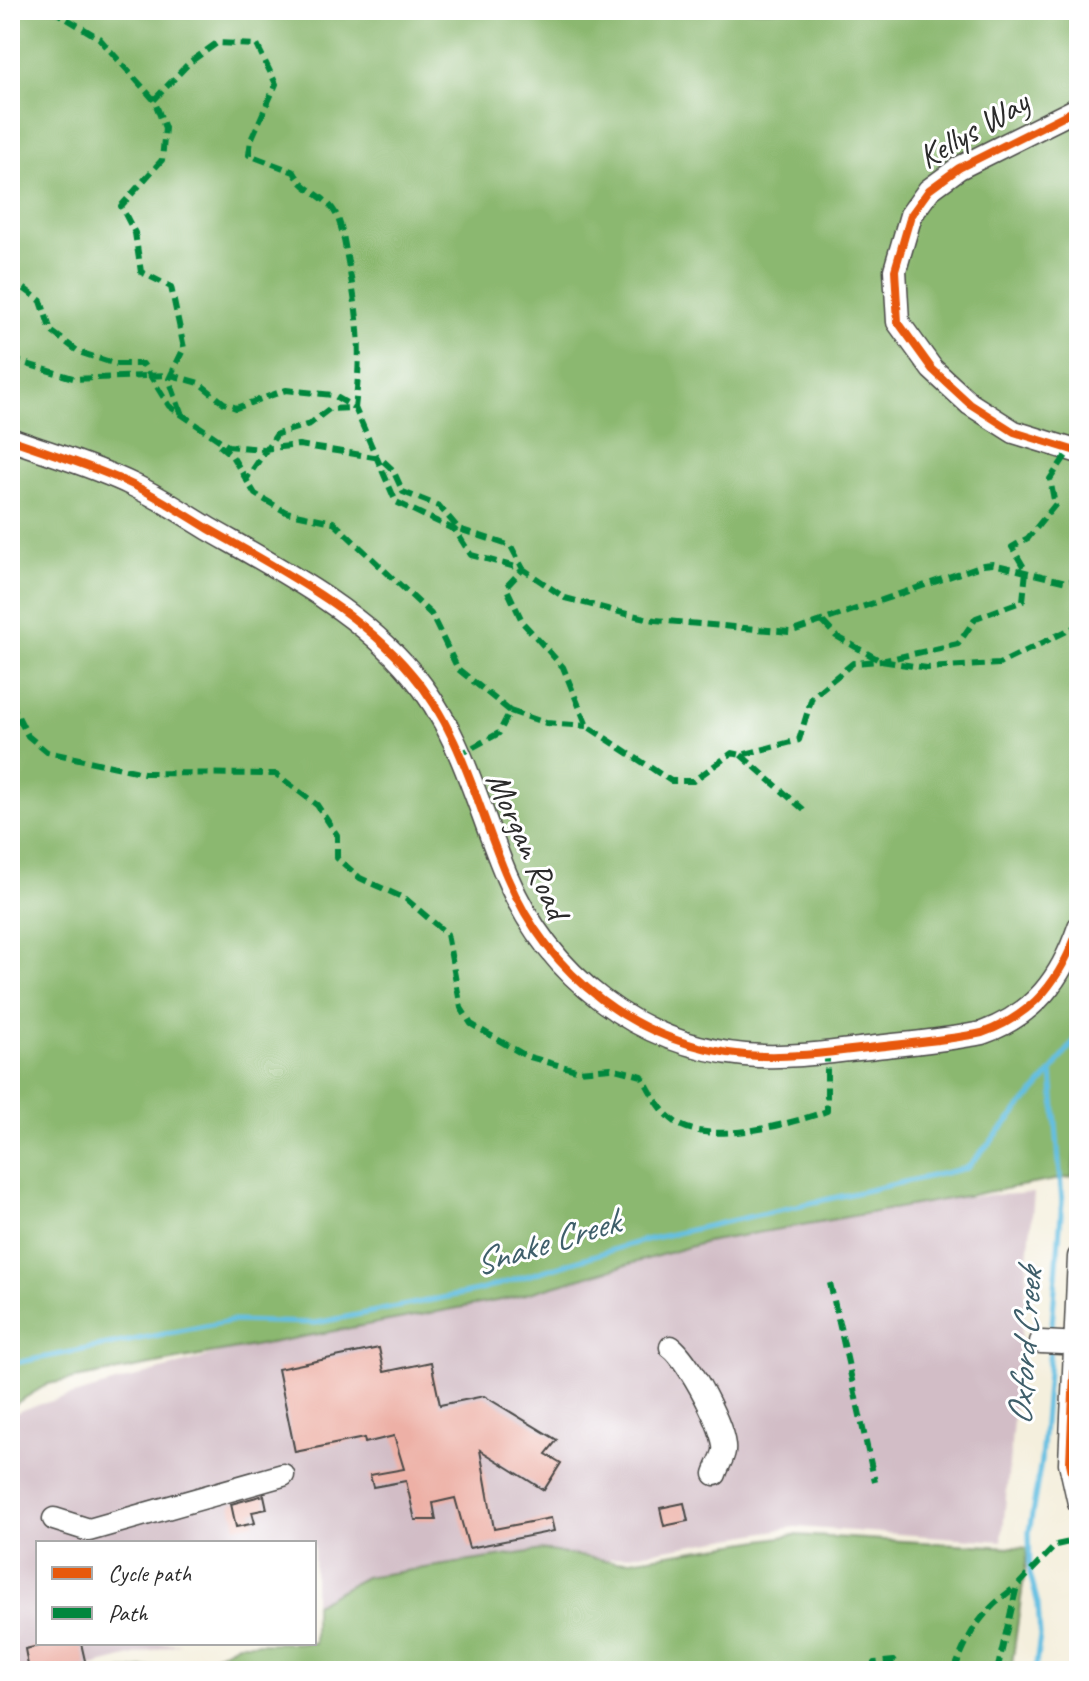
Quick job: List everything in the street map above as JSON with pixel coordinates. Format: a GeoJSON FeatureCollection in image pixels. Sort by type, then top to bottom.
{"type":"FeatureCollection","features":[{"type":"Feature","properties":{"kind":"street","name":"Kellys Way"},"geometry":{"type":"LineString","coordinates":[[1079,108],[959,168],[929,190],[911,215],[895,270],[898,322],[932,369],[970,404],[1014,432],[1079,452]]}},
{"type":"Feature","properties":{"kind":"street","name":"Morgan Road"},"geometry":{"type":"LineString","coordinates":[[10,439],[133,485],[249,551],[338,609],[387,646],[413,675],[441,718],[507,878],[545,943],[582,986],[645,1028],[685,1044],[748,1055],[827,1053],[982,1033],[1005,1024],[1046,992],[1058,976],[1079,927]]}},
{"type":"Feature","properties":{"kind":"street"},"geometry":{"type":"LineString","coordinates":[[1079,1257],[1070,1463],[1079,1503]]}},
{"type":"Feature","properties":{"kind":"street"},"geometry":{"type":"LineString","coordinates":[[671,1347],[686,1362],[722,1435],[724,1451],[715,1474]]}},
{"type":"Feature","properties":{"kind":"street"},"geometry":{"type":"LineString","coordinates":[[54,1519],[87,1537],[283,1475]]}},
{"type":"Feature","properties":{"kind":"shaded area"},"geometry":{"type":"Polygon","coordinates":[[[1034,1193],[1002,1541],[795,1527],[316,1609],[316,1541],[36,1541],[36,1645],[173,1645],[73,1671],[10,1671],[10,1416],[24,1409],[443,1290],[686,1213],[1034,1193]]]}},
{"type":"Feature","properties":{"kind":"green space"},"geometry":{"type":"Polygon","coordinates":[[[10,10],[1079,10],[1079,1118],[1072,1177],[706,1242],[512,1298],[48,1384],[10,1407],[10,10]]]}},
{"type":"Feature","properties":{"kind":"green space"},"geometry":{"type":"Polygon","coordinates":[[[794,1535],[1028,1548],[1011,1671],[119,1671],[202,1662],[234,1645],[316,1645],[316,1603],[365,1577],[543,1550],[617,1562],[794,1535]]]}},
{"type":"Feature","properties":{"kind":"building"},"geometry":{"type":"Polygon","coordinates":[[[379,1348],[384,1372],[431,1362],[440,1405],[484,1396],[557,1440],[546,1454],[561,1463],[544,1490],[480,1450],[494,1529],[551,1518],[554,1531],[469,1548],[455,1498],[433,1503],[436,1520],[415,1520],[406,1481],[373,1487],[370,1475],[404,1469],[394,1436],[365,1443],[364,1438],[295,1452],[278,1369],[379,1348]]]}},
{"type":"Feature","properties":{"kind":"building"},"geometry":{"type":"Polygon","coordinates":[[[264,1495],[267,1509],[252,1512],[255,1523],[236,1527],[231,1504],[264,1495]]]}},
{"type":"Feature","properties":{"kind":"building"},"geometry":{"type":"Polygon","coordinates":[[[684,1503],[688,1521],[664,1526],[660,1508],[684,1503]]]}},
{"type":"Feature","properties":{"kind":"building"},"geometry":{"type":"Polygon","coordinates":[[[43,1645],[81,1645],[86,1665],[58,1671],[29,1671],[25,1649],[43,1645]]]}},
{"type":"Feature","properties":{"kind":"waterway","name":"Oxford Creek"},"geometry":{"type":"LineString","coordinates":[[1051,1337],[1062,1201],[1052,1072],[1079,1034]]}},
{"type":"Feature","properties":{"kind":"waterway","name":"Snake Creek"},"geometry":{"type":"LineString","coordinates":[[10,1364],[231,1321],[316,1323],[477,1291],[645,1240],[967,1168],[1052,1072]]}},
{"type":"Feature","properties":{"kind":"waterway","name":"Oxford Creek"},"geometry":{"type":"LineString","coordinates":[[1035,1671],[1040,1636],[1038,1604],[1030,1574],[1029,1532],[1041,1461],[1050,1347]]}},
{"type":"Feature","properties":{"kind":"marked path"},"geometry":{"type":"LineString","coordinates":[[52,10],[99,38],[154,100],[165,128],[162,160],[121,206],[135,233],[141,272],[171,287],[184,348],[169,379],[182,415]]}},
{"type":"Feature","properties":{"kind":"marked path"},"geometry":{"type":"LineString","coordinates":[[154,100],[190,62],[217,43],[257,45],[276,84],[251,140],[249,155],[294,172],[303,184],[331,207],[342,231],[358,334],[355,408],[329,409],[310,424],[277,434],[245,481]]}},
{"type":"Feature","properties":{"kind":"marked path"},"geometry":{"type":"LineString","coordinates":[[10,278],[41,301],[51,331],[79,352],[116,364],[143,364],[169,406],[228,446],[263,449],[299,445],[380,458],[393,470],[403,492],[439,506],[459,529],[511,546],[523,569],[506,587],[523,623],[563,667],[587,726],[671,781],[693,781],[732,753],[741,755],[799,740],[812,697],[853,663],[881,661],[958,644],[976,618],[1023,601],[1026,571],[1012,547],[1028,538],[1055,505],[1050,479],[1069,451]]}},
{"type":"Feature","properties":{"kind":"marked path"},"geometry":{"type":"LineString","coordinates":[[10,359],[76,379],[171,375],[199,383],[224,403],[236,408],[286,390],[333,395],[355,408],[396,502],[455,530],[471,555],[523,569],[565,598],[655,620],[790,632],[983,565],[993,564],[1066,582],[1079,579]]}},
{"type":"Feature","properties":{"kind":"marked path"},"geometry":{"type":"LineString","coordinates":[[219,445],[232,456],[255,494],[286,512],[333,522],[431,614],[458,669],[510,711],[499,733],[459,755]]}},
{"type":"Feature","properties":{"kind":"marked path"},"geometry":{"type":"LineString","coordinates":[[823,622],[836,636],[881,661],[927,668],[999,664],[1079,625]]}},
{"type":"Feature","properties":{"kind":"marked path"},"geometry":{"type":"LineString","coordinates":[[10,701],[28,736],[47,752],[144,773],[276,774],[317,805],[337,835],[337,858],[360,878],[406,899],[447,934],[461,1008],[471,1024],[526,1056],[579,1071],[611,1068],[642,1076],[662,1109],[680,1125],[713,1133],[733,1132],[774,1126],[827,1111],[827,1053]]}},
{"type":"Feature","properties":{"kind":"marked path"},"geometry":{"type":"LineString","coordinates":[[510,711],[546,723],[587,726]]}},
{"type":"Feature","properties":{"kind":"marked path"},"geometry":{"type":"LineString","coordinates":[[741,755],[804,810]]}},
{"type":"Feature","properties":{"kind":"marked path"},"geometry":{"type":"LineString","coordinates":[[830,1283],[875,1482]]}},
{"type":"Feature","properties":{"kind":"marked path"},"geometry":{"type":"LineString","coordinates":[[997,1671],[1017,1586],[1056,1545],[1074,1541],[1079,1545]]}},
{"type":"Feature","properties":{"kind":"marked path"},"geometry":{"type":"LineString","coordinates":[[954,1671],[978,1623],[994,1604],[1017,1586]]}},
{"type":"Feature","properties":{"kind":"marked path"},"geometry":{"type":"LineString","coordinates":[[872,1671],[874,1663],[894,1661],[900,1671]]}},
{"type":"Feature","properties":{"kind":"cycle path"},"geometry":{"type":"LineString","coordinates":[[1079,108],[959,168],[929,190],[911,215],[895,270],[898,322],[932,369],[970,404],[1014,432],[1079,452]]}},
{"type":"Feature","properties":{"kind":"cycle path"},"geometry":{"type":"LineString","coordinates":[[10,439],[103,472],[152,495],[290,576],[368,630],[412,674],[443,720],[467,771],[507,877],[525,913],[547,945],[572,974],[601,999],[633,1020],[668,1037],[705,1049],[778,1056],[982,1033],[1017,1016],[1044,992],[1064,963],[1079,927]]}},
{"type":"Feature","properties":{"kind":"cycle path"},"geometry":{"type":"LineString","coordinates":[[1079,1257],[1070,1463],[1079,1503]]}}]}
